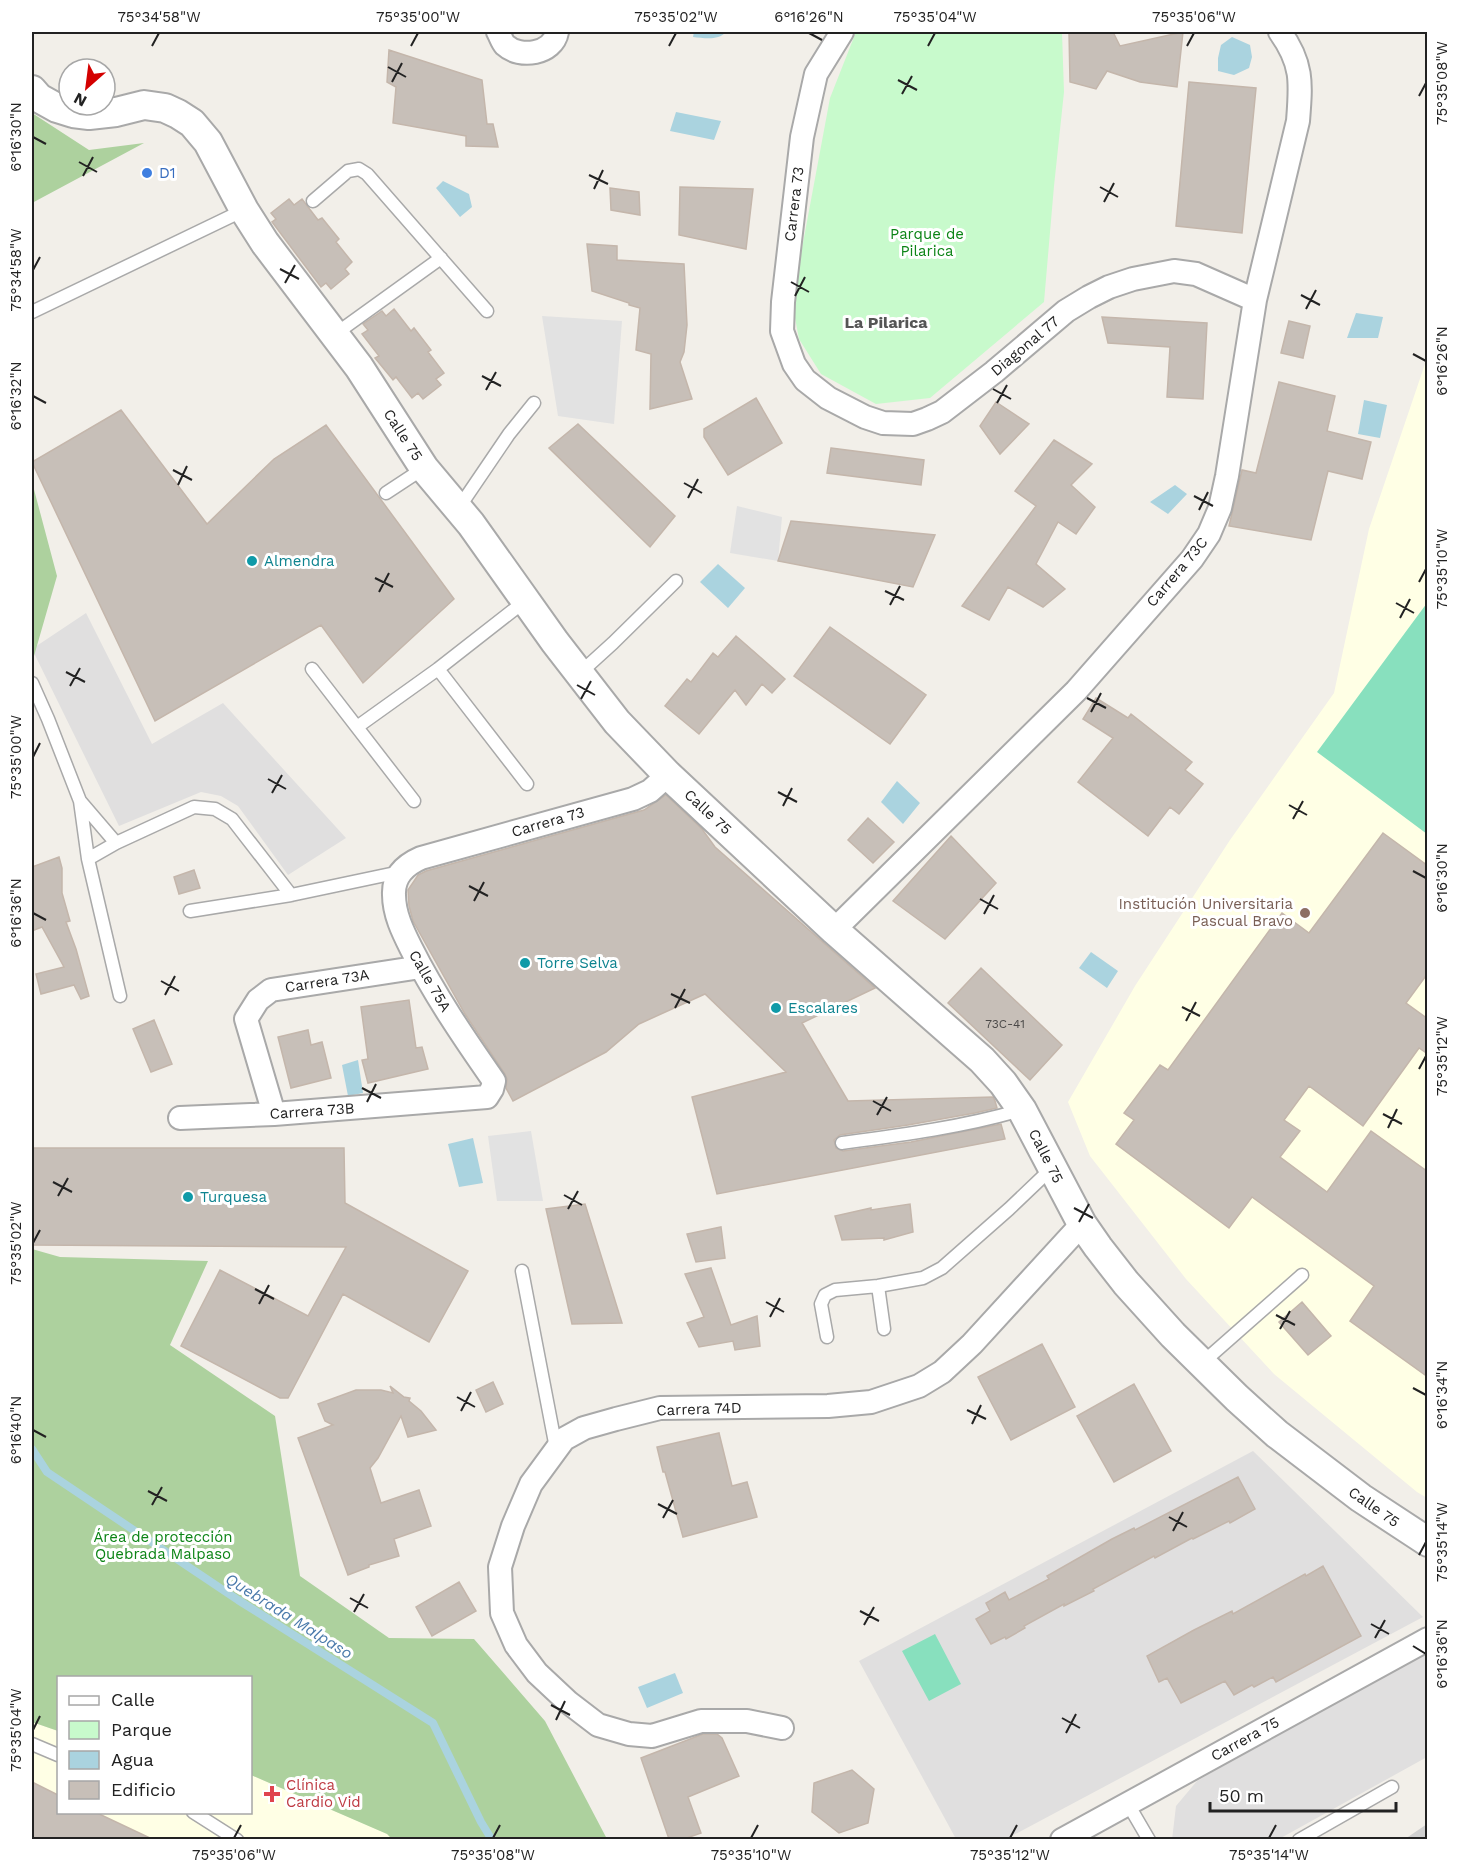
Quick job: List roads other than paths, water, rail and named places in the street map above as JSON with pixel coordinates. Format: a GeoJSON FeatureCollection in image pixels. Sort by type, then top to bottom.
{"type":"FeatureCollection","features":[{"type":"Feature","properties":{"kind":"street"},"geometry":{"type":"LineString","coordinates":[[498,32],[505,44],[522,54],[542,51],[556,37],[556,32]]}},
{"type":"Feature","properties":{"kind":"street","name":"Carrera 73"},"geometry":{"type":"LineString","coordinates":[[805,380],[794,363],[782,332],[788,256],[802,137],[816,74],[842,32]]}},
{"type":"Feature","properties":{"kind":"street","name":"Carrera 73C"},"geometry":{"type":"LineString","coordinates":[[834,930],[1076,692],[1192,559],[1209,534],[1221,508],[1255,300],[1298,121],[1299,70],[1292,48],[1280,32]]}},
{"type":"Feature","properties":{"kind":"street","name":"Calle 75"},"geometry":{"type":"LineString","coordinates":[[32,90],[39,98],[73,113],[102,114],[144,105],[165,108],[192,123],[208,142],[244,210],[283,267],[359,367],[424,468],[458,508],[579,674],[617,722],[668,775],[834,930],[982,1060],[1003,1083],[1022,1110],[1082,1224],[1126,1283],[1201,1364],[1277,1434],[1319,1468],[1428,1542]]}},
{"type":"Feature","properties":{"kind":"street","name":"Diagonal 77"},"geometry":{"type":"LineString","coordinates":[[805,380],[828,398],[865,417],[883,423],[913,424],[942,412],[994,372],[1066,311],[1109,287],[1133,279],[1174,271],[1196,274],[1255,300]]}},
{"type":"Feature","properties":{"kind":"street","name":"Carrera 73"},"geometry":{"type":"LineString","coordinates":[[400,872],[408,864],[422,858],[633,799],[650,792],[668,775]]}},
{"type":"Feature","properties":{"kind":"street","name":"Calle 75A"},"geometry":{"type":"LineString","coordinates":[[400,872],[393,897],[402,930],[457,1027],[494,1081],[487,1097],[479,1099]]}},
{"type":"Feature","properties":{"kind":"street","name":"Carrera 73A"},"geometry":{"type":"LineString","coordinates":[[274,1114],[246,1019],[258,1000],[272,990],[421,967]]}},
{"type":"Feature","properties":{"kind":"street","name":"Carrera 73B"},"geometry":{"type":"LineString","coordinates":[[180,1118],[274,1114],[479,1099]]}},
{"type":"Feature","properties":{"kind":"street","name":"Carrera 74D"},"geometry":{"type":"LineString","coordinates":[[782,1728],[747,1721],[700,1721],[652,1736],[629,1734],[598,1725],[568,1702],[537,1673],[516,1645],[502,1612],[500,1567],[513,1526],[531,1484],[564,1439],[584,1428],[660,1408],[828,1406],[871,1402],[919,1386],[942,1372],[972,1344],[1082,1224]]}},
{"type":"Feature","properties":{"kind":"street","name":"Carrera 75"},"geometry":{"type":"LineString","coordinates":[[1062,1839],[1428,1639]]}},
{"type":"Feature","properties":{"kind":"lane"},"geometry":{"type":"LineString","coordinates":[[314,201],[348,171],[360,169],[367,174],[487,310]]}},
{"type":"Feature","properties":{"kind":"lane"},"geometry":{"type":"LineString","coordinates":[[32,312],[244,210]]}},
{"type":"Feature","properties":{"kind":"lane"},"geometry":{"type":"LineString","coordinates":[[334,335],[441,258]]}},
{"type":"Feature","properties":{"kind":"lane"},"geometry":{"type":"LineString","coordinates":[[458,508],[509,434],[534,403]]}},
{"type":"Feature","properties":{"kind":"lane"},"geometry":{"type":"LineString","coordinates":[[386,493],[424,468]]}},
{"type":"Feature","properties":{"kind":"lane"},"geometry":{"type":"LineString","coordinates":[[579,674],[676,581]]}},
{"type":"Feature","properties":{"kind":"lane"},"geometry":{"type":"LineString","coordinates":[[357,727],[438,669],[525,601]]}},
{"type":"Feature","properties":{"kind":"lane"},"geometry":{"type":"LineString","coordinates":[[312,669],[414,801]]}},
{"type":"Feature","properties":{"kind":"lane"},"geometry":{"type":"LineString","coordinates":[[438,669],[527,784]]}},
{"type":"Feature","properties":{"kind":"lane"},"geometry":{"type":"LineString","coordinates":[[32,684],[48,718],[80,801],[88,859],[120,996]]}},
{"type":"Feature","properties":{"kind":"lane"},"geometry":{"type":"LineString","coordinates":[[80,801],[116,843]]}},
{"type":"Feature","properties":{"kind":"lane"},"geometry":{"type":"LineString","coordinates":[[88,859],[116,843],[194,807],[215,809],[232,819],[291,895]]}},
{"type":"Feature","properties":{"kind":"lane"},"geometry":{"type":"LineString","coordinates":[[190,911],[291,895],[400,872]]}},
{"type":"Feature","properties":{"kind":"lane"},"geometry":{"type":"LineString","coordinates":[[842,1143],[991,1119],[1022,1110]]}},
{"type":"Feature","properties":{"kind":"lane"},"geometry":{"type":"LineString","coordinates":[[827,1337],[821,1304],[825,1295],[835,1290],[878,1286],[923,1278],[942,1268],[1053,1167]]}},
{"type":"Feature","properties":{"kind":"lane"},"geometry":{"type":"LineString","coordinates":[[522,1271],[556,1448]]}},
{"type":"Feature","properties":{"kind":"lane"},"geometry":{"type":"LineString","coordinates":[[1201,1364],[1302,1275]]}},
{"type":"Feature","properties":{"kind":"lane"},"geometry":{"type":"LineString","coordinates":[[878,1286],[884,1329]]}},
{"type":"Feature","properties":{"kind":"lane"},"geometry":{"type":"LineString","coordinates":[[32,1744],[57,1755]]}},
{"type":"Feature","properties":{"kind":"lane"},"geometry":{"type":"LineString","coordinates":[[1299,1839],[1392,1787]]}},
{"type":"Feature","properties":{"kind":"lane"},"geometry":{"type":"LineString","coordinates":[[1128,1804],[1149,1839]]}},
{"type":"Feature","properties":{"kind":"lane"},"geometry":{"type":"LineString","coordinates":[[196,1814],[237,1839]]}},
{"type":"Feature","properties":{"kind":"water"},"geometry":{"type":"Polygon","coordinates":[[[694,32],[726,32],[719,37],[711,38],[693,37],[694,32]]]}},
{"type":"Feature","properties":{"kind":"water"},"geometry":{"type":"Polygon","coordinates":[[[1232,37],[1250,45],[1252,57],[1249,68],[1234,75],[1218,71],[1221,45],[1232,37]]]}},
{"type":"Feature","properties":{"kind":"water"},"geometry":{"type":"Polygon","coordinates":[[[676,112],[721,121],[714,140],[670,131],[676,112]]]}},
{"type":"Feature","properties":{"kind":"water"},"geometry":{"type":"Polygon","coordinates":[[[443,181],[469,194],[472,207],[460,217],[436,188],[443,181]]]}},
{"type":"Feature","properties":{"kind":"water"},"geometry":{"type":"Polygon","coordinates":[[[1356,313],[1383,317],[1378,338],[1347,338],[1356,313]]]}},
{"type":"Feature","properties":{"kind":"water"},"geometry":{"type":"Polygon","coordinates":[[[1364,400],[1387,405],[1380,438],[1358,434],[1364,400]]]}},
{"type":"Feature","properties":{"kind":"water"},"geometry":{"type":"Polygon","coordinates":[[[1175,485],[1187,494],[1168,514],[1150,502],[1175,485]]]}},
{"type":"Feature","properties":{"kind":"water"},"geometry":{"type":"Polygon","coordinates":[[[718,564],[745,588],[728,608],[700,582],[718,564]]]}},
{"type":"Feature","properties":{"kind":"water"},"geometry":{"type":"Polygon","coordinates":[[[897,781],[920,803],[903,824],[881,802],[897,781]]]}},
{"type":"Feature","properties":{"kind":"water"},"geometry":{"type":"Polygon","coordinates":[[[1091,952],[1118,971],[1107,988],[1079,968],[1091,952]]]}},
{"type":"Feature","properties":{"kind":"water"},"geometry":{"type":"Polygon","coordinates":[[[358,1060],[363,1093],[348,1096],[342,1065],[358,1060]]]}},
{"type":"Feature","properties":{"kind":"water"},"geometry":{"type":"Polygon","coordinates":[[[473,1138],[483,1183],[459,1187],[448,1144],[473,1138]]]}},
{"type":"Feature","properties":{"kind":"water"},"geometry":{"type":"Polygon","coordinates":[[[675,1673],[683,1693],[647,1708],[638,1687],[675,1673]]]}},
{"type":"Feature","properties":{"kind":"waterway","name":"Quebrada Malpaso"},"geometry":{"type":"LineString","coordinates":[[32,1449],[47,1472],[238,1600],[433,1723],[492,1840]]}},
{"type":"Feature","properties":{"kind":"place","name":"D1"},"geometry":{"type":"Point","coordinates":[147,173]}},
{"type":"Feature","properties":{"kind":"place","name":"Almendra"},"geometry":{"type":"Point","coordinates":[252,561]}},
{"type":"Feature","properties":{"kind":"place","name":"Institución Universitaria Pascual Bravo"},"geometry":{"type":"Point","coordinates":[1305,913]}},
{"type":"Feature","properties":{"kind":"place","name":"Torre Selva"},"geometry":{"type":"Point","coordinates":[525,963]}},
{"type":"Feature","properties":{"kind":"place","name":"Escalares"},"geometry":{"type":"Point","coordinates":[776,1008]}},
{"type":"Feature","properties":{"kind":"place","name":"Turquesa"},"geometry":{"type":"Point","coordinates":[188,1197]}},
{"type":"Feature","properties":{"kind":"place","name":"Clínica Cardio Vid"},"geometry":{"type":"Point","coordinates":[272,1794]}},
{"type":"Feature","properties":{"kind":"district","name":"La Pilarica"},"geometry":{"type":"Point","coordinates":[886,322]}},
{"type":"Feature","properties":{"kind":"park label","name":"Parque de Pilarica"},"geometry":{"type":"Point","coordinates":[927,242]}},
{"type":"Feature","properties":{"kind":"park label","name":"Área de protección Quebrada Malpaso"},"geometry":{"type":"Point","coordinates":[163,1546]}}]}
